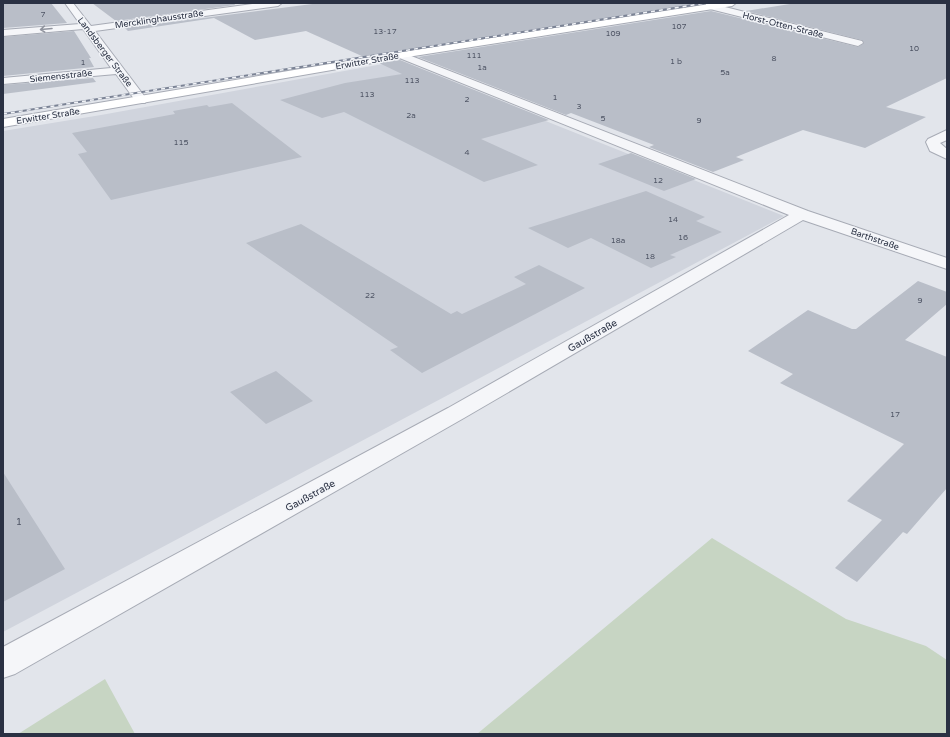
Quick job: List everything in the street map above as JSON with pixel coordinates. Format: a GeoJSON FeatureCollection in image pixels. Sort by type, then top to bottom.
{"type":"FeatureCollection","features":[{"type":"Feature","properties":{"kind":"main road","name":"Erwitter Straße"},"geometry":{"type":"LineString","coordinates":[[3,123],[401,55],[732,3]]}},
{"type":"Feature","properties":{"kind":"street","name":"Landsberger Straße"},"geometry":{"type":"LineString","coordinates":[[69,3],[86,28],[142,100]]}},
{"type":"Feature","properties":{"kind":"street","name":"Mercklinghausstraße"},"geometry":{"type":"LineString","coordinates":[[3,33],[86,28],[278,3]]}},
{"type":"Feature","properties":{"kind":"street","name":"Horst-Otten-Straße"},"geometry":{"type":"LineString","coordinates":[[708,6],[858,43]]}},
{"type":"Feature","properties":{"kind":"street"},"geometry":{"type":"LineString","coordinates":[[401,55],[802,214]]}},
{"type":"Feature","properties":{"kind":"street","name":"Siemensstraße"},"geometry":{"type":"LineString","coordinates":[[3,82],[120,70]]}},
{"type":"Feature","properties":{"kind":"street"},"geometry":{"type":"LineString","coordinates":[[941,152],[933,142],[947,134]]}},
{"type":"Feature","properties":{"kind":"street","name":"Barthstraße"},"geometry":{"type":"LineString","coordinates":[[802,214],[947,264]]}},
{"type":"Feature","properties":{"kind":"street","name":"Gaußstraße"},"geometry":{"type":"LineString","coordinates":[[3,664],[456,413],[802,214]]}},
{"type":"Feature","properties":{"kind":"shaded area"},"geometry":{"type":"Polygon","coordinates":[[[383,64],[410,67],[784,216],[3,632],[3,131],[101,115],[383,64]]]}},
{"type":"Feature","properties":{"kind":"green space"},"geometry":{"type":"Polygon","coordinates":[[[712,538],[846,619],[926,646],[947,660],[947,734],[477,734],[712,538]]]}},
{"type":"Feature","properties":{"kind":"green space"},"geometry":{"type":"Polygon","coordinates":[[[105,679],[135,734],[18,734],[105,679]]]}},
{"type":"Feature","properties":{"kind":"building"},"geometry":{"type":"Polygon","coordinates":[[[3,3],[51,3],[67,23],[3,28],[3,3]]]}},
{"type":"Feature","properties":{"kind":"building"},"geometry":{"type":"Polygon","coordinates":[[[92,3],[234,3],[235,5],[116,21],[92,3]]]}},
{"type":"Feature","properties":{"kind":"building"},"geometry":{"type":"Polygon","coordinates":[[[320,3],[705,3],[364,57],[306,31],[255,40],[214,18],[128,31],[125,28],[320,3]]]}},
{"type":"Feature","properties":{"kind":"building"},"geometry":{"type":"Polygon","coordinates":[[[796,3],[947,3],[947,78],[886,107],[926,117],[865,148],[803,130],[736,157],[744,160],[713,172],[649,147],[654,145],[571,113],[566,115],[418,57],[711,11],[858,47],[864,43],[862,40],[746,11],[796,3]]]}},
{"type":"Feature","properties":{"kind":"building"},"geometry":{"type":"Polygon","coordinates":[[[74,31],[91,58],[89,58],[94,67],[3,76],[3,37],[74,31]]]}},
{"type":"Feature","properties":{"kind":"building"},"geometry":{"type":"Polygon","coordinates":[[[400,60],[549,120],[481,139],[538,165],[484,182],[344,112],[322,118],[280,100],[345,83],[402,74],[379,63],[400,60]]]}},
{"type":"Feature","properties":{"kind":"building"},"geometry":{"type":"Polygon","coordinates":[[[93,78],[96,82],[3,94],[3,85],[93,78]]]}},
{"type":"Feature","properties":{"kind":"building"},"geometry":{"type":"Polygon","coordinates":[[[232,103],[302,157],[111,200],[78,154],[87,152],[72,133],[175,114],[173,111],[207,105],[209,107],[232,103]]]}},
{"type":"Feature","properties":{"kind":"building"},"geometry":{"type":"Polygon","coordinates":[[[631,153],[696,179],[664,191],[598,164],[631,153]]]}},
{"type":"Feature","properties":{"kind":"building"},"geometry":{"type":"Polygon","coordinates":[[[646,191],[705,217],[696,221],[722,232],[670,255],[676,257],[651,268],[591,238],[568,248],[528,228],[646,191]]]}},
{"type":"Feature","properties":{"kind":"building"},"geometry":{"type":"Polygon","coordinates":[[[301,224],[451,314],[457,311],[462,314],[526,284],[514,277],[539,265],[585,288],[422,373],[390,350],[398,347],[246,243],[301,224]]]}},
{"type":"Feature","properties":{"kind":"building"},"geometry":{"type":"Polygon","coordinates":[[[918,281],[947,292],[947,304],[905,340],[947,357],[947,488],[907,534],[903,532],[857,582],[835,568],[882,520],[847,501],[904,444],[780,383],[793,374],[748,351],[808,310],[852,329],[856,329],[918,281]]]}},
{"type":"Feature","properties":{"kind":"building"},"geometry":{"type":"Polygon","coordinates":[[[276,371],[313,401],[266,424],[230,392],[276,371]]]}},
{"type":"Feature","properties":{"kind":"building"},"geometry":{"type":"Polygon","coordinates":[[[3,472],[65,569],[3,602],[3,472]]]}},
{"type":"Feature","properties":{"kind":"railway"},"geometry":{"type":"LineString","coordinates":[[3,114],[706,3]]}}]}
